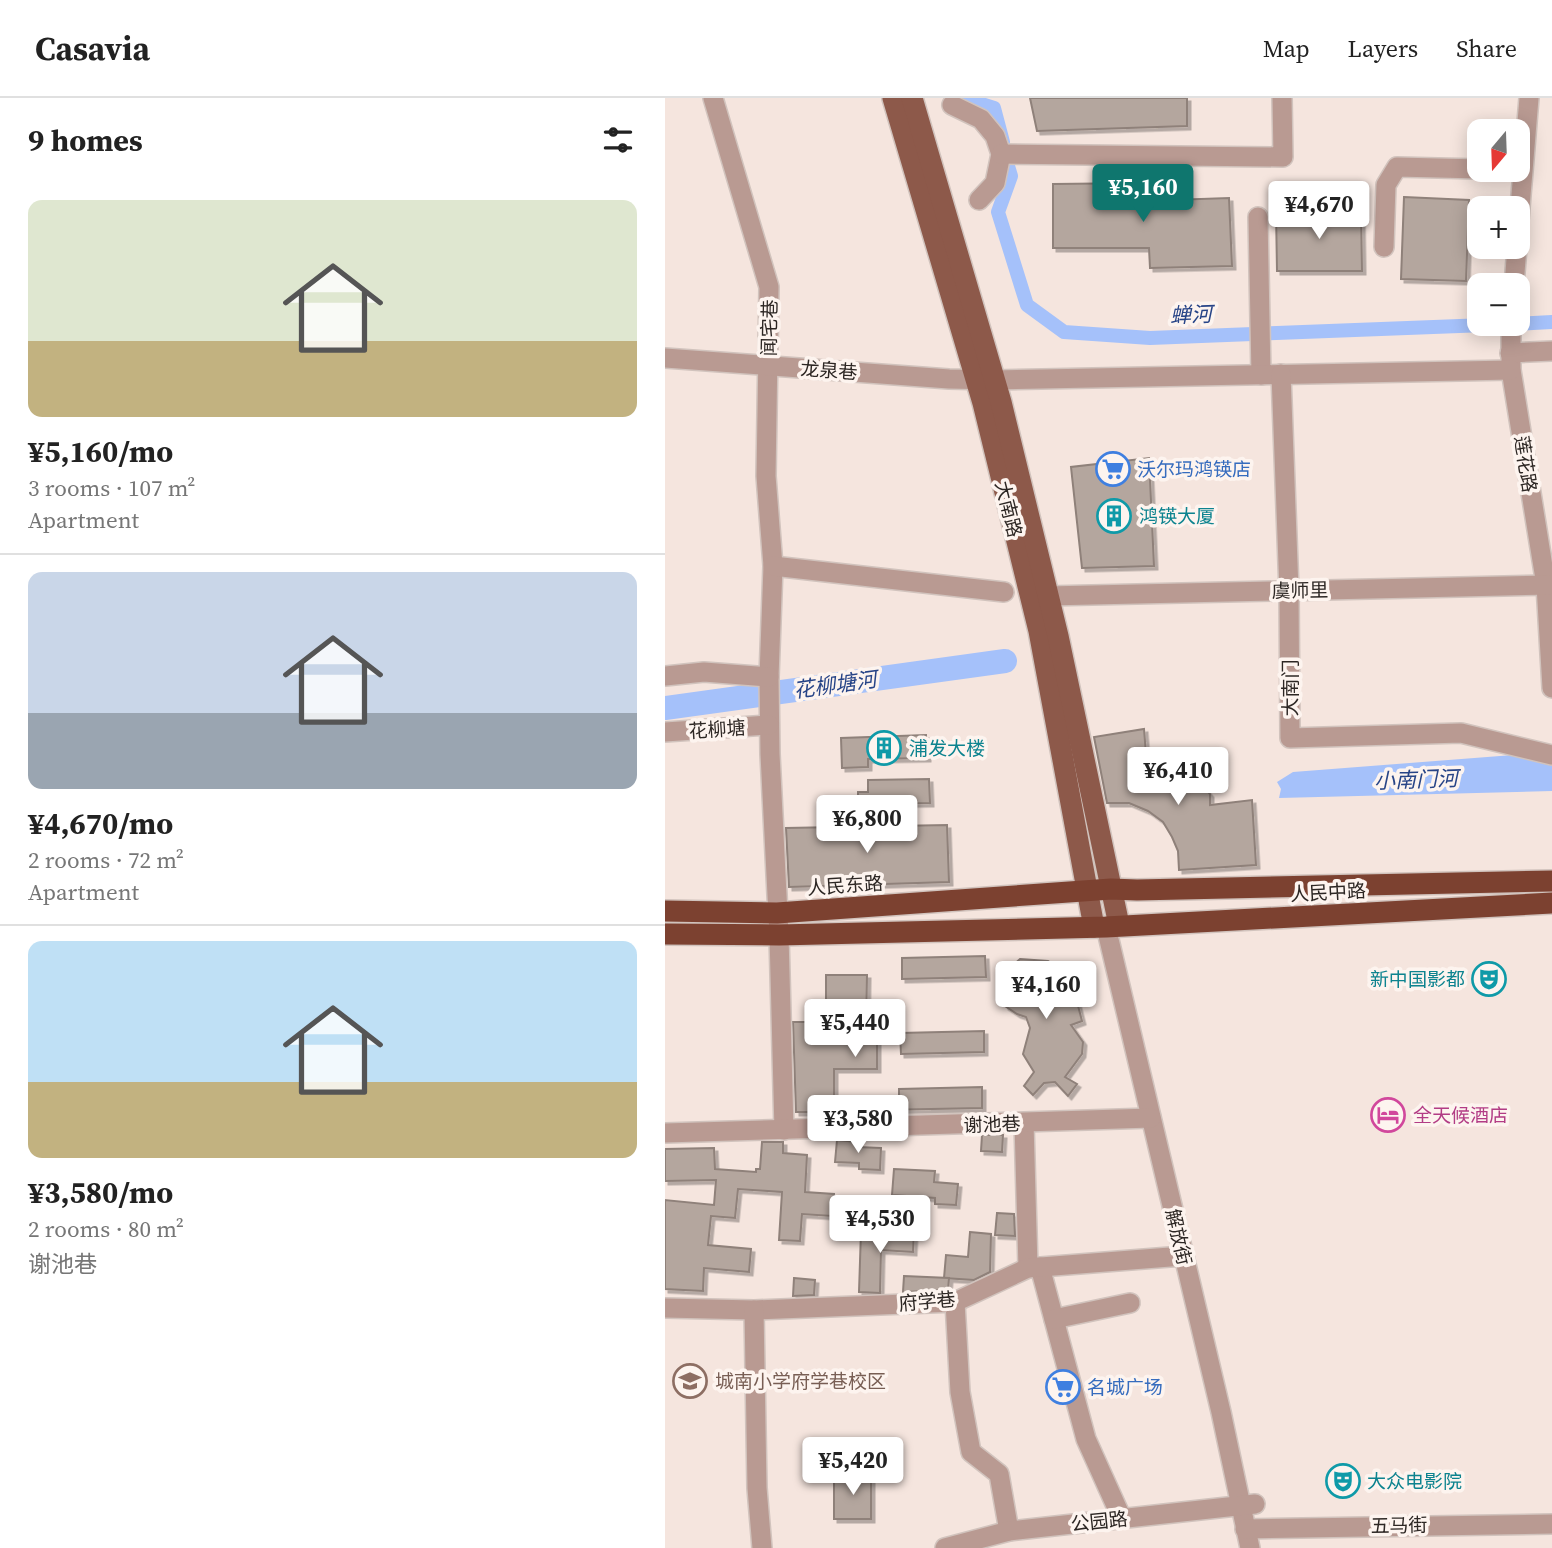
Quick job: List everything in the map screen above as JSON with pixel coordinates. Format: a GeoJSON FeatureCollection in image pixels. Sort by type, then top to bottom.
{"type":"FeatureCollection","features":[{"type":"Feature","properties":{"kind":"highway","name":"人民中路"},"geometry":{"type":"LineString","coordinates":[[1111,889],[1552,881]]}},
{"type":"Feature","properties":{"kind":"highway","name":"人民东路"},"geometry":{"type":"LineString","coordinates":[[665,911],[777,913],[1111,889]]}},
{"type":"Feature","properties":{"kind":"highway","name":"人民中路"},"geometry":{"type":"LineString","coordinates":[[1106,926],[1552,903]]}},
{"type":"Feature","properties":{"kind":"highway"},"geometry":{"type":"LineString","coordinates":[[665,934],[779,935],[1106,926]]}},
{"type":"Feature","properties":{"kind":"main road","name":"大南路"},"geometry":{"type":"LineString","coordinates":[[893,98],[984,380],[1047,596],[1050,638]]}},
{"type":"Feature","properties":{"kind":"main road","name":"大南路"},"geometry":{"type":"LineString","coordinates":[[912,98],[1111,889],[1106,926]]}},
{"type":"Feature","properties":{"kind":"main road","name":"大南路"},"geometry":{"type":"LineString","coordinates":[[1057,673],[1087,890],[1106,926]]}},
{"type":"Feature","properties":{"kind":"street","name":"闻宅巷"},"geometry":{"type":"LineString","coordinates":[[713,98],[769,287],[766,476],[773,566],[769,725],[779,935],[784,1130]]}},
{"type":"Feature","properties":{"kind":"street"},"geometry":{"type":"LineString","coordinates":[[1001,154],[1283,157],[1282,98]]}},
{"type":"Feature","properties":{"kind":"street"},"geometry":{"type":"LineString","coordinates":[[1526,119],[1529,98]]}},
{"type":"Feature","properties":{"kind":"street"},"geometry":{"type":"LineString","coordinates":[[952,105],[981,119],[995,136],[1001,154],[995,183],[979,200]]}},
{"type":"Feature","properties":{"kind":"street"},"geometry":{"type":"LineString","coordinates":[[1384,247],[1386,185],[1397,167],[1467,169]]}},
{"type":"Feature","properties":{"kind":"street"},"geometry":{"type":"LineString","coordinates":[[1258,217],[1261,375]]}},
{"type":"Feature","properties":{"kind":"street"},"geometry":{"type":"LineString","coordinates":[[984,380],[1281,374],[1510,346],[1552,351]]}},
{"type":"Feature","properties":{"kind":"street","name":"莲花路"},"geometry":{"type":"LineString","coordinates":[[1510,346],[1549,585],[1552,688]]}},
{"type":"Feature","properties":{"kind":"street","name":"龙泉巷"},"geometry":{"type":"LineString","coordinates":[[665,359],[984,380]]}},
{"type":"Feature","properties":{"kind":"street","name":"大南门"},"geometry":{"type":"LineString","coordinates":[[1281,374],[1289,591],[1290,738],[1461,733],[1552,755]]}},
{"type":"Feature","properties":{"kind":"street"},"geometry":{"type":"LineString","coordinates":[[773,566],[1005,592]]}},
{"type":"Feature","properties":{"kind":"street","name":"虞师里"},"geometry":{"type":"LineString","coordinates":[[1047,596],[1549,585]]}},
{"type":"Feature","properties":{"kind":"street"},"geometry":{"type":"LineString","coordinates":[[665,676],[704,672],[769,677]]}},
{"type":"Feature","properties":{"kind":"street","name":"花柳塘"},"geometry":{"type":"LineString","coordinates":[[665,732],[769,725]]}},
{"type":"Feature","properties":{"kind":"street","name":"解放街"},"geometry":{"type":"LineString","coordinates":[[1106,926],[1221,1412],[1248,1506],[1247,1538]]}},
{"type":"Feature","properties":{"kind":"street","name":"谢池巷"},"geometry":{"type":"LineString","coordinates":[[665,1133],[1151,1118]]}},
{"type":"Feature","properties":{"kind":"street"},"geometry":{"type":"LineString","coordinates":[[1024,1123],[1034,1268],[1054,1319],[1086,1438],[1122,1519]]}},
{"type":"Feature","properties":{"kind":"street","name":"府学巷"},"geometry":{"type":"LineString","coordinates":[[665,1308],[754,1310],[955,1302],[1034,1268],[1183,1256]]}},
{"type":"Feature","properties":{"kind":"street"},"geometry":{"type":"LineString","coordinates":[[955,1302],[960,1392],[971,1452],[999,1474],[1009,1531]]}},
{"type":"Feature","properties":{"kind":"street"},"geometry":{"type":"LineString","coordinates":[[1054,1319],[1130,1303]]}},
{"type":"Feature","properties":{"kind":"street"},"geometry":{"type":"LineString","coordinates":[[754,1310],[757,1488],[762,1548]]}},
{"type":"Feature","properties":{"kind":"street","name":"公园路"},"geometry":{"type":"LineString","coordinates":[[945,1548],[1009,1531],[1248,1506]]}},
{"type":"Feature","properties":{"kind":"street","name":"五马街"},"geometry":{"type":"LineString","coordinates":[[1247,1538],[1552,1524]]}},
{"type":"Feature","properties":{"kind":"water","name":"小南门河"},"geometry":{"type":"Polygon","coordinates":[[[1552,752],[1552,791],[1279,798],[1281,789],[1277,782],[1293,772],[1552,752]]]}},
{"type":"Feature","properties":{"kind":"building"},"geometry":{"type":"Polygon","coordinates":[[[1030,98],[1187,98],[1187,126],[1037,131],[1030,98]]]}},
{"type":"Feature","properties":{"kind":"building"},"geometry":{"type":"Polygon","coordinates":[[[1142,183],[1142,201],[1229,198],[1232,266],[1150,268],[1149,248],[1053,248],[1053,184],[1142,183]]]}},
{"type":"Feature","properties":{"kind":"building"},"geometry":{"type":"Polygon","coordinates":[[[1404,197],[1467,200],[1466,281],[1401,279],[1404,197]]]}},
{"type":"Feature","properties":{"kind":"building"},"geometry":{"type":"Polygon","coordinates":[[[1276,211],[1361,211],[1362,271],[1277,271],[1276,211]]]}},
{"type":"Feature","properties":{"kind":"building","name":"鸿锳大厦"},"geometry":{"type":"Polygon","coordinates":[[[1149,458],[1154,566],[1082,568],[1071,467],[1149,458]]]}},
{"type":"Feature","properties":{"kind":"building"},"geometry":{"type":"Polygon","coordinates":[[[1144,729],[1148,779],[1199,781],[1210,794],[1210,805],[1252,800],[1256,865],[1179,870],[1178,851],[1163,822],[1148,811],[1129,803],[1107,803],[1094,737],[1144,729]]]}},
{"type":"Feature","properties":{"kind":"building","name":"浦发大楼"},"geometry":{"type":"Polygon","coordinates":[[[926,735],[927,758],[868,759],[868,767],[842,768],[841,738],[926,735]]]}},
{"type":"Feature","properties":{"kind":"building","name":"浦发大楼"},"geometry":{"type":"Polygon","coordinates":[[[929,779],[930,803],[858,804],[858,792],[868,792],[868,780],[929,779]]]}},
{"type":"Feature","properties":{"kind":"building"},"geometry":{"type":"Polygon","coordinates":[[[947,825],[949,882],[789,887],[786,828],[947,825]]]}},
{"type":"Feature","properties":{"kind":"building"},"geometry":{"type":"Polygon","coordinates":[[[985,956],[986,977],[902,979],[902,958],[985,956]]]}},
{"type":"Feature","properties":{"kind":"building"},"geometry":{"type":"Polygon","coordinates":[[[1020,959],[1048,961],[1070,975],[1082,1021],[1071,1025],[1083,1042],[1082,1054],[1065,1077],[1077,1084],[1068,1096],[1055,1082],[1044,1083],[1033,1095],[1024,1086],[1034,1072],[1023,1054],[1030,1028],[1026,1017],[1005,1006],[1005,972],[1020,959]]]}},
{"type":"Feature","properties":{"kind":"building"},"geometry":{"type":"Polygon","coordinates":[[[826,975],[867,975],[866,1028],[877,1028],[877,1069],[834,1069],[834,1097],[899,1097],[899,1089],[982,1087],[982,1108],[881,1110],[881,1114],[845,1115],[845,1112],[796,1112],[793,1022],[826,1022],[826,975]]]}},
{"type":"Feature","properties":{"kind":"building"},"geometry":{"type":"Polygon","coordinates":[[[984,1031],[984,1052],[901,1054],[900,1033],[984,1031]]]}},
{"type":"Feature","properties":{"kind":"building"},"geometry":{"type":"Polygon","coordinates":[[[982,1135],[1003,1135],[1002,1152],[981,1151],[982,1135]]]}},
{"type":"Feature","properties":{"kind":"building"},"geometry":{"type":"Polygon","coordinates":[[[837,1140],[858,1142],[857,1147],[881,1148],[880,1170],[859,1169],[859,1163],[835,1162],[837,1140]]]}},
{"type":"Feature","properties":{"kind":"building"},"geometry":{"type":"Polygon","coordinates":[[[762,1142],[783,1142],[783,1153],[807,1155],[805,1192],[834,1194],[832,1216],[802,1214],[800,1241],[779,1240],[782,1192],[738,1189],[735,1218],[711,1216],[708,1245],[751,1249],[749,1272],[704,1268],[703,1291],[665,1289],[665,1200],[714,1205],[716,1180],[665,1181],[665,1149],[714,1148],[715,1169],[756,1172],[756,1169],[760,1169],[762,1142]]]}},
{"type":"Feature","properties":{"kind":"building"},"geometry":{"type":"Polygon","coordinates":[[[894,1169],[935,1171],[934,1182],[958,1184],[956,1205],[935,1204],[935,1198],[892,1195],[894,1169]]]}},
{"type":"Feature","properties":{"kind":"building"},"geometry":{"type":"Polygon","coordinates":[[[997,1213],[1014,1214],[1015,1236],[995,1235],[997,1213]]]}},
{"type":"Feature","properties":{"kind":"building"},"geometry":{"type":"Polygon","coordinates":[[[893,1229],[914,1230],[913,1252],[881,1250],[880,1293],[859,1292],[861,1231],[892,1233],[893,1229]]]}},
{"type":"Feature","properties":{"kind":"building"},"geometry":{"type":"Polygon","coordinates":[[[970,1232],[991,1234],[990,1272],[974,1280],[944,1278],[946,1255],[968,1257],[970,1232]]]}},
{"type":"Feature","properties":{"kind":"building"},"geometry":{"type":"Polygon","coordinates":[[[904,1276],[949,1278],[948,1290],[903,1292],[904,1276]]]}},
{"type":"Feature","properties":{"kind":"building"},"geometry":{"type":"Polygon","coordinates":[[[794,1278],[815,1280],[814,1295],[793,1296],[794,1278]]]}},
{"type":"Feature","properties":{"kind":"building"},"geometry":{"type":"Polygon","coordinates":[[[871,1474],[871,1519],[834,1519],[834,1475],[871,1474]]]}},
{"type":"Feature","properties":{"kind":"waterway"},"geometry":{"type":"LineString","coordinates":[[963,98],[994,108],[1003,142]]}},
{"type":"Feature","properties":{"kind":"waterway","name":"蝉河"},"geometry":{"type":"LineString","coordinates":[[1008,166],[1011,176],[998,212],[1027,305],[1064,332],[1150,338],[1467,326]]}},
{"type":"Feature","properties":{"kind":"waterway","name":"蝉河"},"geometry":{"type":"LineString","coordinates":[[1530,323],[1552,322]]}},
{"type":"Feature","properties":{"kind":"waterway","name":"花柳塘河"},"geometry":{"type":"LineString","coordinates":[[665,708],[1005,661]]}},
{"type":"Feature","properties":{"kind":"place","name":"沃尔玛鸿锳店"},"geometry":{"type":"Point","coordinates":[1113,469]}},
{"type":"Feature","properties":{"kind":"place","name":"鸿锳大厦"},"geometry":{"type":"Point","coordinates":[1114,516]}},
{"type":"Feature","properties":{"kind":"place","name":"浦发大楼"},"geometry":{"type":"Point","coordinates":[884,748]}},
{"type":"Feature","properties":{"kind":"place","name":"新中国影都"},"geometry":{"type":"Point","coordinates":[1489,979]}},
{"type":"Feature","properties":{"kind":"place","name":"全天候酒店"},"geometry":{"type":"Point","coordinates":[1388,1115]}},
{"type":"Feature","properties":{"kind":"place","name":"城南小学府学巷校区"},"geometry":{"type":"Point","coordinates":[690,1381]}},
{"type":"Feature","properties":{"kind":"place","name":"名城广场"},"geometry":{"type":"Point","coordinates":[1063,1387]}},
{"type":"Feature","properties":{"kind":"place","name":"大众电影院"},"geometry":{"type":"Point","coordinates":[1343,1481]}}]}
